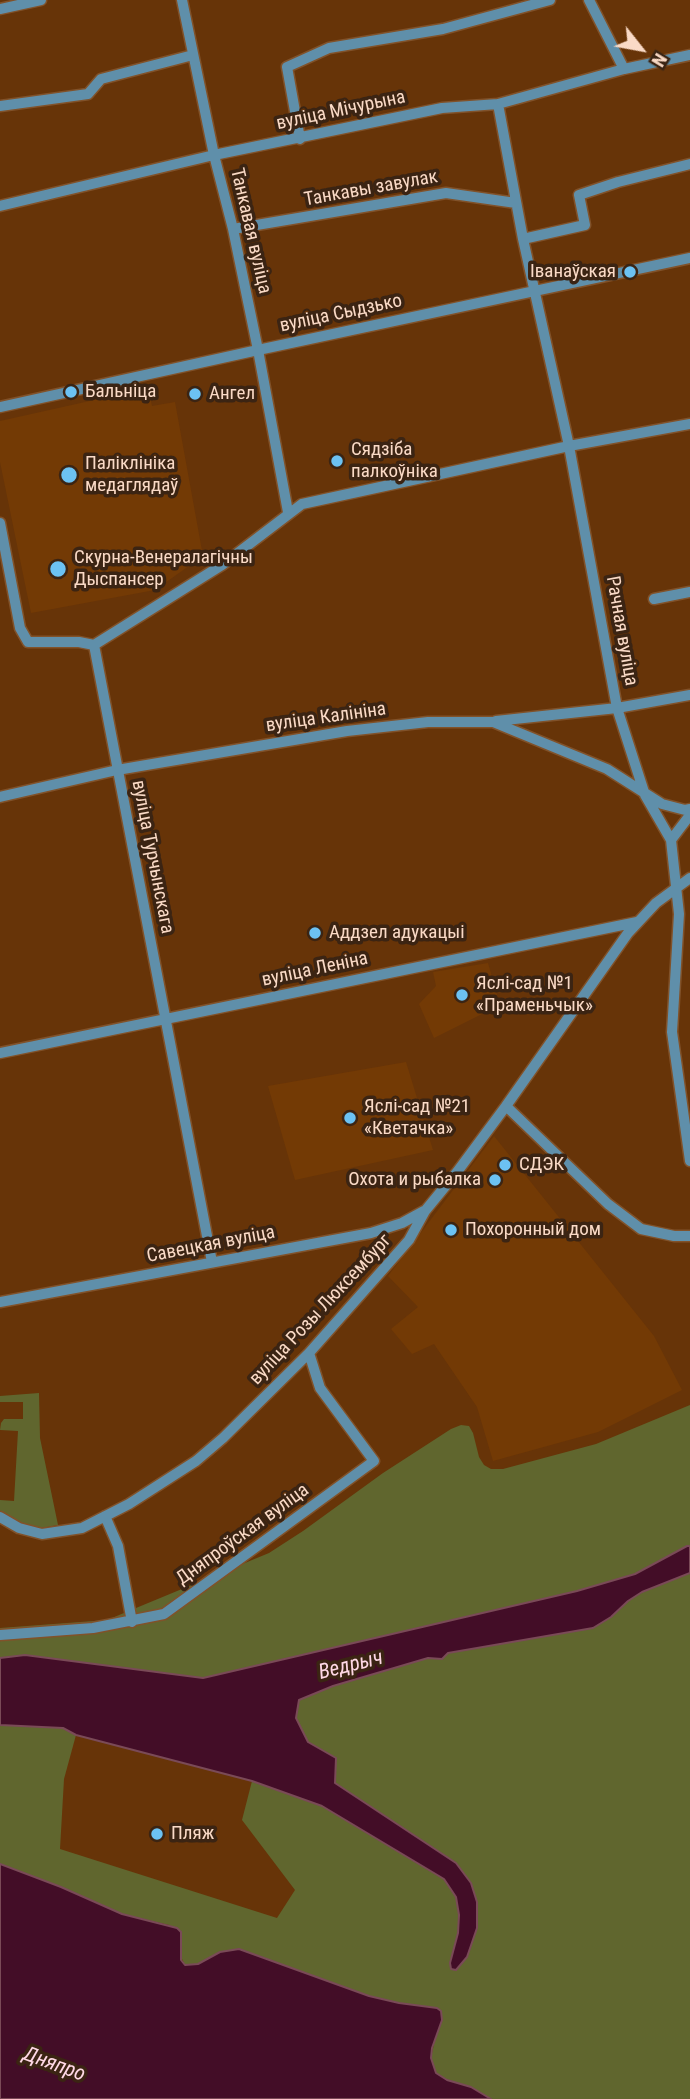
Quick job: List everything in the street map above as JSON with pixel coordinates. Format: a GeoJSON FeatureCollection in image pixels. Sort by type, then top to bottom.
{"type":"FeatureCollection","features":[{"type":"Feature","properties":{"kind":"street"},"geometry":{"type":"LineString","coordinates":[[0,9],[41,0]]}},
{"type":"Feature","properties":{"kind":"street","name":"Танкавая вуліца"},"geometry":{"type":"LineString","coordinates":[[182,0],[214,155],[233,229],[288,512]]}},
{"type":"Feature","properties":{"kind":"street"},"geometry":{"type":"LineString","coordinates":[[300,139],[287,67],[330,48],[443,29],[550,0]]}},
{"type":"Feature","properties":{"kind":"street"},"geometry":{"type":"LineString","coordinates":[[589,0],[624,69]]}},
{"type":"Feature","properties":{"kind":"street"},"geometry":{"type":"LineString","coordinates":[[0,106],[88,94],[101,79],[193,55]]}},
{"type":"Feature","properties":{"kind":"street","name":"вуліца Мічурына"},"geometry":{"type":"LineString","coordinates":[[0,206],[214,155],[442,108],[498,104],[624,69],[690,55]]}},
{"type":"Feature","properties":{"kind":"street","name":"Рачная вуліца"},"geometry":{"type":"LineString","coordinates":[[498,104],[523,239],[569,446],[617,708],[645,795],[671,840],[679,914],[672,1032],[690,1161]]}},
{"type":"Feature","properties":{"kind":"street"},"geometry":{"type":"LineString","coordinates":[[523,239],[585,225],[579,195],[690,164]]}},
{"type":"Feature","properties":{"kind":"street","name":"Танкавы завулак"},"geometry":{"type":"LineString","coordinates":[[233,229],[446,193],[516,203]]}},
{"type":"Feature","properties":{"kind":"street","name":"вуліца Сыдзько"},"geometry":{"type":"LineString","coordinates":[[0,407],[690,258]]}},
{"type":"Feature","properties":{"kind":"street"},"geometry":{"type":"LineString","coordinates":[[0,523],[20,628],[28,642],[79,642],[94,645],[222,565],[288,512],[302,504],[569,446],[690,424]]}},
{"type":"Feature","properties":{"kind":"street"},"geometry":{"type":"LineString","coordinates":[[654,599],[690,592]]}},
{"type":"Feature","properties":{"kind":"street","name":"вуліца Турчынскага"},"geometry":{"type":"LineString","coordinates":[[94,645],[212,1262]]}},
{"type":"Feature","properties":{"kind":"street"},"geometry":{"type":"LineString","coordinates":[[493,722],[617,708],[690,695]]}},
{"type":"Feature","properties":{"kind":"street","name":"вуліца Калініна"},"geometry":{"type":"LineString","coordinates":[[0,797],[117,770],[347,731],[428,722],[493,722],[607,769],[645,795]]}},
{"type":"Feature","properties":{"kind":"street"},"geometry":{"type":"LineString","coordinates":[[645,795],[662,804],[685,810],[690,808]]}},
{"type":"Feature","properties":{"kind":"street"},"geometry":{"type":"LineString","coordinates":[[671,840],[690,815]]}},
{"type":"Feature","properties":{"kind":"street","name":"вуліца Розы Люксембург"},"geometry":{"type":"LineString","coordinates":[[0,1517],[19,1528],[42,1534],[82,1528],[129,1504],[196,1461],[262,1400],[309,1353],[409,1240],[425,1211],[506,1106],[638,922],[656,903],[690,878]]}},
{"type":"Feature","properties":{"kind":"street","name":"вуліца Леніна"},"geometry":{"type":"LineString","coordinates":[[0,1053],[638,922]]}},
{"type":"Feature","properties":{"kind":"street"},"geometry":{"type":"LineString","coordinates":[[506,1106],[608,1204],[641,1229],[674,1236],[690,1236]]}},
{"type":"Feature","properties":{"kind":"street","name":"Савецкая вуліца"},"geometry":{"type":"LineString","coordinates":[[0,1302],[371,1233],[402,1223],[425,1211]]}},
{"type":"Feature","properties":{"kind":"street","name":"Дняпроўская вуліца"},"geometry":{"type":"LineString","coordinates":[[0,1635],[93,1628],[164,1615],[374,1461],[320,1388],[309,1353]]}},
{"type":"Feature","properties":{"kind":"street"},"geometry":{"type":"LineString","coordinates":[[105,1516],[118,1546],[132,1622]]}},
{"type":"Feature","properties":{"kind":"shaded area"},"geometry":{"type":"Polygon","coordinates":[[[148,388],[152,406],[175,402],[203,556],[155,590],[31,613],[0,462],[0,421],[148,388]]]}},
{"type":"Feature","properties":{"kind":"shaded area","name":"Яслі-сад №1 «Праменьчык»"},"geometry":{"type":"Polygon","coordinates":[[[488,963],[500,1005],[434,1038],[419,1004],[436,986],[433,972],[488,963]]]}},
{"type":"Feature","properties":{"kind":"shaded area","name":"Яслі-сад №21 «Кветачка»"},"geometry":{"type":"Polygon","coordinates":[[[406,1062],[433,1150],[295,1180],[268,1086],[406,1062]]]}},
{"type":"Feature","properties":{"kind":"shaded area"},"geometry":{"type":"Polygon","coordinates":[[[494,1136],[654,1336],[682,1390],[598,1432],[493,1461],[477,1407],[434,1344],[412,1354],[391,1329],[418,1307],[388,1276],[494,1136]]]}},
{"type":"Feature","properties":{"kind":"green space"},"geometry":{"type":"Polygon","coordinates":[[[39,1393],[40,1438],[58,1525],[37,1529],[22,1525],[0,1513],[0,1500],[14,1501],[18,1431],[0,1430],[1,1423],[4,1419],[23,1419],[23,1402],[0,1402],[0,1396],[39,1393]]]}},
{"type":"Feature","properties":{"kind":"green space"},"geometry":{"type":"Polygon","coordinates":[[[690,1405],[690,1546],[635,1574],[478,1616],[203,1678],[25,1655],[0,1658],[0,1628],[107,1620],[269,1553],[383,1473],[461,1425],[469,1426],[484,1465],[491,1469],[503,1469],[596,1444],[690,1405]]]}},
{"type":"Feature","properties":{"kind":"green space"},"geometry":{"type":"Polygon","coordinates":[[[690,1573],[690,2099],[491,2099],[471,2087],[436,2074],[431,2058],[436,2035],[437,2008],[369,1996],[239,1949],[220,1952],[198,1964],[185,1965],[180,1955],[181,1932],[169,1925],[122,1914],[0,1864],[0,1725],[63,1728],[76,1735],[64,1779],[60,1849],[277,1918],[295,1890],[242,1820],[252,1781],[322,1806],[444,1879],[456,1897],[459,1915],[458,1933],[450,1963],[456,1970],[467,1957],[456,1863],[335,1783],[335,1758],[308,1742],[296,1718],[299,1699],[428,1658],[441,1659],[448,1653],[593,1628],[642,1592],[690,1573]]]}},
{"type":"Feature","properties":{"kind":"water","name":"Ведрыч"},"geometry":{"type":"Polygon","coordinates":[[[690,1546],[690,1573],[642,1592],[593,1628],[448,1653],[442,1659],[428,1658],[333,1686],[299,1700],[296,1718],[308,1742],[336,1758],[335,1783],[456,1863],[471,1883],[477,1902],[477,1928],[467,1957],[456,1970],[451,1969],[450,1963],[458,1933],[459,1915],[456,1897],[444,1879],[322,1806],[252,1781],[76,1735],[63,1728],[0,1725],[0,1658],[25,1655],[203,1678],[577,1591],[635,1574],[690,1546]]]}},
{"type":"Feature","properties":{"kind":"water","name":"Дняпро"},"geometry":{"type":"Polygon","coordinates":[[[0,1864],[122,1914],[177,1928],[181,1932],[181,1960],[185,1965],[198,1964],[220,1952],[239,1949],[369,1996],[437,2008],[441,2011],[442,2020],[431,2058],[436,2073],[447,2080],[471,2087],[491,2099],[0,2099],[0,1864]]]}},
{"type":"Feature","properties":{"kind":"place","name":"Іванаўская"},"geometry":{"type":"Point","coordinates":[630,272]}},
{"type":"Feature","properties":{"kind":"place","name":"Бальніца"},"geometry":{"type":"Point","coordinates":[71,392]}},
{"type":"Feature","properties":{"kind":"place","name":"Ангел"},"geometry":{"type":"Point","coordinates":[195,394]}},
{"type":"Feature","properties":{"kind":"place","name":"Сядзіба палкоўніка"},"geometry":{"type":"Point","coordinates":[337,461]}},
{"type":"Feature","properties":{"kind":"place","name":"Паліклініка медаглядаў"},"geometry":{"type":"Point","coordinates":[69,475]}},
{"type":"Feature","properties":{"kind":"place","name":"Скурна-Венералагічны Дыспансер"},"geometry":{"type":"Point","coordinates":[58,569]}},
{"type":"Feature","properties":{"kind":"place","name":"Аддзел адукацыі"},"geometry":{"type":"Point","coordinates":[315,933]}},
{"type":"Feature","properties":{"kind":"place","name":"Яслі-сад №1 «Праменьчык»"},"geometry":{"type":"Point","coordinates":[462,995]}},
{"type":"Feature","properties":{"kind":"place","name":"Яслі-сад №21 «Кветачка»"},"geometry":{"type":"Point","coordinates":[350,1118]}},
{"type":"Feature","properties":{"kind":"place","name":"СДЭК"},"geometry":{"type":"Point","coordinates":[505,1165]}},
{"type":"Feature","properties":{"kind":"place","name":"Охота и рыбалка"},"geometry":{"type":"Point","coordinates":[495,1180]}},
{"type":"Feature","properties":{"kind":"place","name":"Похоронный дом"},"geometry":{"type":"Point","coordinates":[451,1230]}},
{"type":"Feature","properties":{"kind":"place","name":"Пляж"},"geometry":{"type":"Point","coordinates":[157,1834]}}]}
